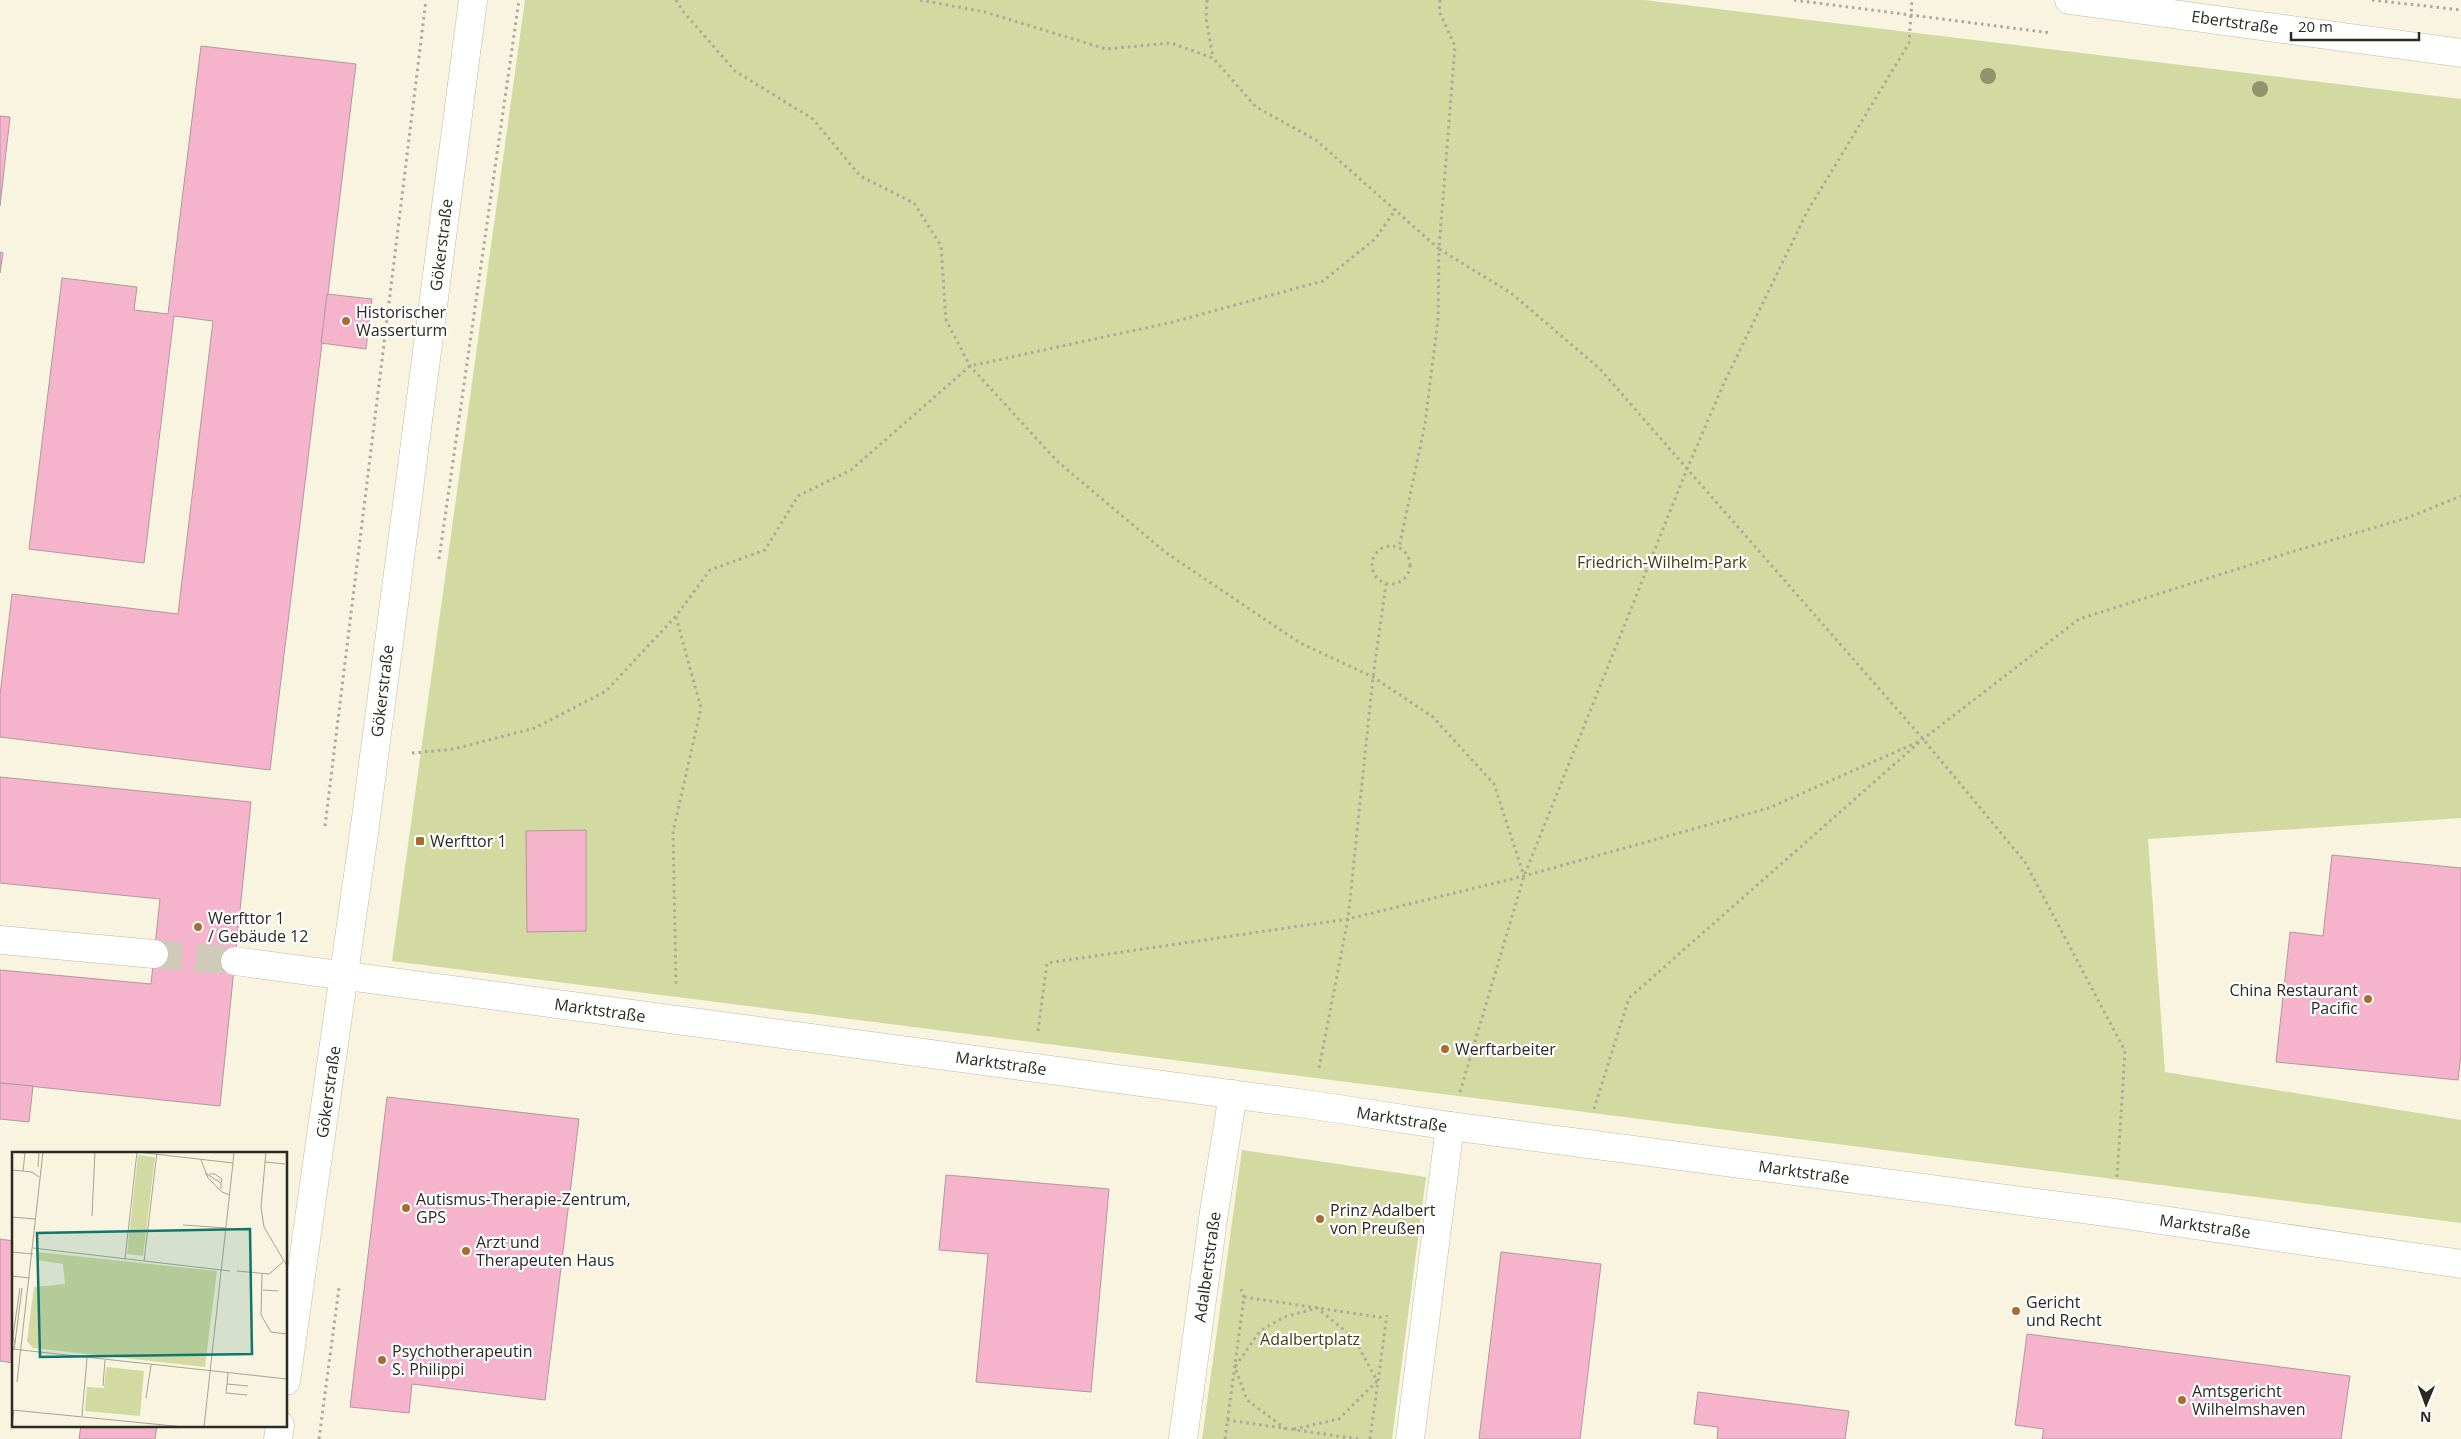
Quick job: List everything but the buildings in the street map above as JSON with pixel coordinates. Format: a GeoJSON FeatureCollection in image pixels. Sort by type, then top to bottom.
{"type":"FeatureCollection","features":[{"type":"Feature","properties":{"kind":"street","name":"Gökerstraße"},"geometry":{"type":"LineString","coordinates":[[288,1367],[365,824],[473,0]]}},
{"type":"Feature","properties":{"kind":"street","name":"Ebertstraße"},"geometry":{"type":"LineString","coordinates":[[2069,0],[2461,53]]}},
{"type":"Feature","properties":{"kind":"street"},"geometry":{"type":"LineString","coordinates":[[0,940],[154,954]]}},
{"type":"Feature","properties":{"kind":"street","name":"Marktstraße"},"geometry":{"type":"LineString","coordinates":[[235,961],[1233,1094],[1450,1126],[1584,1142],[2114,1213],[2461,1264]]}},
{"type":"Feature","properties":{"kind":"street","name":"Adalbertstraße"},"geometry":{"type":"LineString","coordinates":[[1185,1427],[1233,1094]]}},
{"type":"Feature","properties":{"kind":"street"},"geometry":{"type":"LineString","coordinates":[[1410,1439],[1450,1126]]}},
{"type":"Feature","properties":{"kind":"street"},"geometry":{"type":"LineString","coordinates":[[278,1439],[280,1426]]}},
{"type":"Feature","properties":{"kind":"path"},"geometry":{"type":"LineString","coordinates":[[325,830],[426,0]]}},
{"type":"Feature","properties":{"kind":"path"},"geometry":{"type":"LineString","coordinates":[[438,567],[520,0]]}},
{"type":"Feature","properties":{"kind":"path"},"geometry":{"type":"LineString","coordinates":[[676,0],[682,10],[735,70],[813,119],[860,176],[914,203],[940,246],[946,320],[970,366],[1057,461],[1165,552],[1300,643],[1373,676],[1433,717],[1494,784],[1524,876]]}},
{"type":"Feature","properties":{"kind":"path"},"geometry":{"type":"LineString","coordinates":[[920,0],[985,12],[1106,49],[1171,43],[1213,58],[1256,107],[1316,140],[1440,249],[1511,293],[1600,369],[1923,739],[2025,862],[2125,1050],[2114,1213]]}},
{"type":"Feature","properties":{"kind":"path"},"geometry":{"type":"LineString","coordinates":[[1207,0],[1206,18],[1213,58]]}},
{"type":"Feature","properties":{"kind":"path"},"geometry":{"type":"LineString","coordinates":[[1399,548],[1425,424],[1438,319],[1440,249],[1455,46],[1439,10],[1440,0]]}},
{"type":"Feature","properties":{"kind":"path"},"geometry":{"type":"LineString","coordinates":[[1794,0],[1911,15]]}},
{"type":"Feature","properties":{"kind":"path"},"geometry":{"type":"LineString","coordinates":[[1450,1126],[1524,876],[1688,469],[1724,384],[1807,212],[1909,43],[1912,0]]}},
{"type":"Feature","properties":{"kind":"path"},"geometry":{"type":"LineString","coordinates":[[2372,0],[2461,10]]}},
{"type":"Feature","properties":{"kind":"path"},"geometry":{"type":"LineString","coordinates":[[412,753],[454,749],[534,728],[606,691],[676,616],[710,570],[764,550],[798,496],[851,470],[970,366],[1173,322],[1323,281],[1375,239],[1396,209]]}},
{"type":"Feature","properties":{"kind":"path"},"geometry":{"type":"LineString","coordinates":[[1584,1142],[1629,998],[1923,739],[2079,619],[2288,553],[2407,518],[2461,496]]}},
{"type":"Feature","properties":{"kind":"path"},"geometry":{"type":"LineString","coordinates":[[1392,546],[1399,548],[1409,559],[1409,570],[1401,581],[1386,584],[1375,575],[1371,567],[1373,557],[1381,548],[1392,546]]}},
{"type":"Feature","properties":{"kind":"path"},"geometry":{"type":"LineString","coordinates":[[1312,1105],[1348,918],[1373,676],[1386,584]]}},
{"type":"Feature","properties":{"kind":"path"},"geometry":{"type":"LineString","coordinates":[[676,616],[701,708],[673,832],[677,1020]]}},
{"type":"Feature","properties":{"kind":"path"},"geometry":{"type":"LineString","coordinates":[[1033,1068],[1047,963],[1348,918],[1524,876],[1769,808],[1923,739]]}},
{"type":"Feature","properties":{"kind":"path"},"geometry":{"type":"LineString","coordinates":[[410,763],[413,744]]}},
{"type":"Feature","properties":{"kind":"path"},"geometry":{"type":"LineString","coordinates":[[1225,1439],[1244,1297],[1385,1318],[1370,1439]]}},
{"type":"Feature","properties":{"kind":"path"},"geometry":{"type":"LineString","coordinates":[[1235,1367],[1260,1331],[1284,1317],[1318,1308]]}},
{"type":"Feature","properties":{"kind":"path"},"geometry":{"type":"LineString","coordinates":[[1318,1308],[1354,1338],[1377,1381]]}},
{"type":"Feature","properties":{"kind":"path"},"geometry":{"type":"LineString","coordinates":[[1235,1367],[1247,1400],[1286,1429]]}},
{"type":"Feature","properties":{"kind":"path"},"geometry":{"type":"LineString","coordinates":[[1294,1430],[1339,1419],[1377,1381]]}},
{"type":"Feature","properties":{"kind":"path"},"geometry":{"type":"LineString","coordinates":[[1185,1427],[1228,1420],[1358,1439]]}},
{"type":"Feature","properties":{"kind":"green space","name":"Friedrich-Wilhelm-Park"},"geometry":{"type":"Polygon","coordinates":[[[525,0],[1644,0],[2461,99],[2461,818],[2148,839],[2165,1072],[2461,1120],[2461,1223],[392,961],[525,0]]]}},
{"type":"Feature","properties":{"kind":"green space","name":"Adalbertplatz"},"geometry":{"type":"Polygon","coordinates":[[[1242,1150],[1426,1177],[1392,1439],[1202,1439],[1242,1150]]]}},
{"type":"Feature","properties":{"kind":"tunnel"},"geometry":{"type":"LineString","coordinates":[[154,954],[235,961]]}},
{"type":"Feature","properties":{"kind":"place","name":"Historischer Wasserturm"},"geometry":{"type":"Point","coordinates":[346,321]}},
{"type":"Feature","properties":{"kind":"place","name":"Werfttor 1"},"geometry":{"type":"Point","coordinates":[420,841]}},
{"type":"Feature","properties":{"kind":"place","name":"Werfttor 1 / Gebäude 12"},"geometry":{"type":"Point","coordinates":[198,927]}},
{"type":"Feature","properties":{"kind":"place","name":"China Restaurant Pacific"},"geometry":{"type":"Point","coordinates":[2368,999]}},
{"type":"Feature","properties":{"kind":"place","name":"Werftarbeiter"},"geometry":{"type":"Point","coordinates":[1445,1049]}},
{"type":"Feature","properties":{"kind":"place","name":"Autismus-Therapie-Zentrum, GPS"},"geometry":{"type":"Point","coordinates":[406,1208]}},
{"type":"Feature","properties":{"kind":"place","name":"Prinz Adalbert von Preußen"},"geometry":{"type":"Point","coordinates":[1320,1219]}},
{"type":"Feature","properties":{"kind":"place","name":"Arzt und Therapeuten Haus"},"geometry":{"type":"Point","coordinates":[466,1251]}},
{"type":"Feature","properties":{"kind":"place","name":"Gericht und Recht"},"geometry":{"type":"Point","coordinates":[2016,1311]}},
{"type":"Feature","properties":{"kind":"place","name":"Psychotherapeutin S. Philippi"},"geometry":{"type":"Point","coordinates":[382,1360]}},
{"type":"Feature","properties":{"kind":"place","name":"Amtsgericht Wilhelmshaven"},"geometry":{"type":"Point","coordinates":[2182,1400]}}]}
